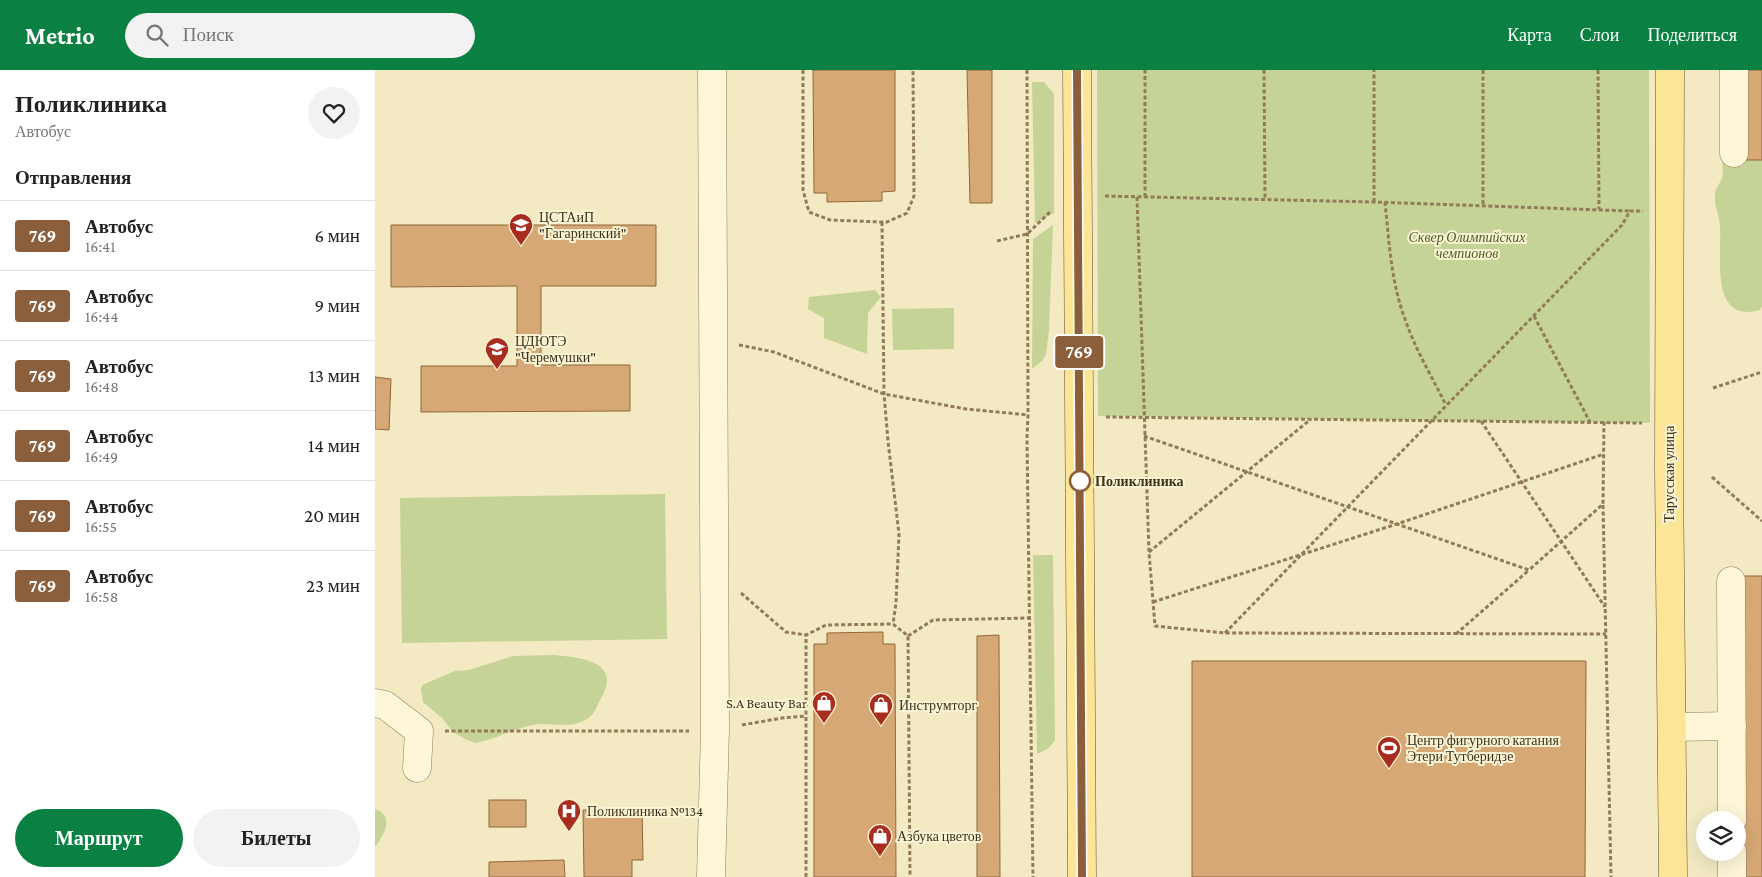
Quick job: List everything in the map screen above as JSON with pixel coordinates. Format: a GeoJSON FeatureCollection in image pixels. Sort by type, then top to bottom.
{"type":"FeatureCollection","features":[{"type":"Feature","properties":{"kind":"main road"},"geometry":{"type":"LineString","coordinates":[[1077,70],[1082,877]]}},
{"type":"Feature","properties":{"kind":"main road","name":"Тарусская улица"},"geometry":{"type":"LineString","coordinates":[[1670,70],[1669,471],[1673,877]]}},
{"type":"Feature","properties":{"kind":"lane"},"geometry":{"type":"LineString","coordinates":[[711,877],[715,730],[712,70]]}},
{"type":"Feature","properties":{"kind":"lane"},"geometry":{"type":"LineString","coordinates":[[1734,70],[1734,152]]}},
{"type":"Feature","properties":{"kind":"lane"},"geometry":{"type":"LineString","coordinates":[[1731,581],[1732,811]]}},
{"type":"Feature","properties":{"kind":"lane"},"geometry":{"type":"LineString","coordinates":[[375,703],[385,705],[419,732],[417,768]]}},
{"type":"Feature","properties":{"kind":"lane"},"geometry":{"type":"LineString","coordinates":[[1673,727],[1732,726]]}},
{"type":"Feature","properties":{"kind":"lane"},"geometry":{"type":"LineString","coordinates":[[1732,861],[1732,877]]}},
{"type":"Feature","properties":{"kind":"path"},"geometry":{"type":"LineString","coordinates":[[803,70],[803,190],[809,212],[830,220],[882,222],[887,222],[907,214],[914,196],[913,70]]}},
{"type":"Feature","properties":{"kind":"path"},"geometry":{"type":"LineString","coordinates":[[1027,70],[1027,438],[1033,877]]}},
{"type":"Feature","properties":{"kind":"path"},"geometry":{"type":"LineString","coordinates":[[1145,70],[1145,197]]}},
{"type":"Feature","properties":{"kind":"path"},"geometry":{"type":"LineString","coordinates":[[1264,70],[1265,200]]}},
{"type":"Feature","properties":{"kind":"path"},"geometry":{"type":"LineString","coordinates":[[1374,70],[1374,202]]}},
{"type":"Feature","properties":{"kind":"path"},"geometry":{"type":"LineString","coordinates":[[1483,70],[1483,205]]}},
{"type":"Feature","properties":{"kind":"path"},"geometry":{"type":"LineString","coordinates":[[1599,70],[1599,209]]}},
{"type":"Feature","properties":{"kind":"path"},"geometry":{"type":"LineString","coordinates":[[1097,196],[1385,202],[1649,211]]}},
{"type":"Feature","properties":{"kind":"path"},"geometry":{"type":"LineString","coordinates":[[1137,197],[1144,436],[1149,552],[1155,626],[1225,633],[1607,634]]}},
{"type":"Feature","properties":{"kind":"path"},"geometry":{"type":"LineString","coordinates":[[1385,202],[1399,301],[1423,359],[1447,405]]}},
{"type":"Feature","properties":{"kind":"path"},"geometry":{"type":"LineString","coordinates":[[997,241],[1027,234],[1054,208]]}},
{"type":"Feature","properties":{"kind":"path"},"geometry":{"type":"LineString","coordinates":[[1225,633],[1622,224],[1630,211]]}},
{"type":"Feature","properties":{"kind":"path"},"geometry":{"type":"LineString","coordinates":[[882,222],[884,394],[899,534],[896,603],[893,624]]}},
{"type":"Feature","properties":{"kind":"path"},"geometry":{"type":"LineString","coordinates":[[1533,316],[1590,422]]}},
{"type":"Feature","properties":{"kind":"path"},"geometry":{"type":"LineString","coordinates":[[735,344],[774,352],[884,394],[966,409],[1028,415]]}},
{"type":"Feature","properties":{"kind":"path"},"geometry":{"type":"LineString","coordinates":[[1713,388],[1762,372]]}},
{"type":"Feature","properties":{"kind":"path"},"geometry":{"type":"LineString","coordinates":[[1098,416],[1650,423]]}},
{"type":"Feature","properties":{"kind":"path"},"geometry":{"type":"LineString","coordinates":[[1149,552],[1312,419]]}},
{"type":"Feature","properties":{"kind":"path"},"geometry":{"type":"LineString","coordinates":[[1481,421],[1606,607]]}},
{"type":"Feature","properties":{"kind":"path"},"geometry":{"type":"LineString","coordinates":[[1604,422],[1603,504],[1611,877]]}},
{"type":"Feature","properties":{"kind":"path"},"geometry":{"type":"LineString","coordinates":[[1144,436],[1529,570]]}},
{"type":"Feature","properties":{"kind":"path"},"geometry":{"type":"LineString","coordinates":[[1153,602],[1397,524],[1603,454]]}},
{"type":"Feature","properties":{"kind":"path"},"geometry":{"type":"LineString","coordinates":[[1712,477],[1762,521]]}},
{"type":"Feature","properties":{"kind":"path"},"geometry":{"type":"LineString","coordinates":[[1456,634],[1603,504]]}},
{"type":"Feature","properties":{"kind":"path"},"geometry":{"type":"LineString","coordinates":[[738,590],[786,632],[806,635],[826,625],[893,624],[909,636]]}},
{"type":"Feature","properties":{"kind":"path"},"geometry":{"type":"LineString","coordinates":[[909,636],[933,620],[1030,618]]}},
{"type":"Feature","properties":{"kind":"path"},"geometry":{"type":"LineString","coordinates":[[806,635],[806,877]]}},
{"type":"Feature","properties":{"kind":"path"},"geometry":{"type":"LineString","coordinates":[[909,636],[910,877]]}},
{"type":"Feature","properties":{"kind":"path"},"geometry":{"type":"LineString","coordinates":[[419,732],[715,730],[782,718],[806,716]]}},
{"type":"Feature","properties":{"kind":"green space","name":"Сквер Олимпийских чемпионов"},"geometry":{"type":"Polygon","coordinates":[[[1097,70],[1649,70],[1650,423],[1098,416],[1097,70]]]}},
{"type":"Feature","properties":{"kind":"green space"},"geometry":{"type":"Polygon","coordinates":[[[1032,82],[1044,82],[1054,94],[1054,213],[1035,223],[1032,82]]]}},
{"type":"Feature","properties":{"kind":"green space"},"geometry":{"type":"Polygon","coordinates":[[[1722,159],[1762,160],[1762,306],[1760,310],[1744,312],[1733,307],[1725,298],[1720,270],[1720,223],[1715,200],[1716,191],[1723,176],[1722,159]]]}},
{"type":"Feature","properties":{"kind":"green space"},"geometry":{"type":"Polygon","coordinates":[[[1053,225],[1049,330],[1046,354],[1042,361],[1032,369],[1033,239],[1053,225]]]}},
{"type":"Feature","properties":{"kind":"green space"},"geometry":{"type":"Polygon","coordinates":[[[875,290],[881,297],[868,313],[867,354],[824,338],[824,318],[808,309],[809,297],[875,290]]]}},
{"type":"Feature","properties":{"kind":"green space"},"geometry":{"type":"Polygon","coordinates":[[[954,308],[954,349],[893,350],[892,309],[954,308]]]}},
{"type":"Feature","properties":{"kind":"green space"},"geometry":{"type":"Polygon","coordinates":[[[665,494],[667,639],[402,643],[400,498],[665,494]]]}},
{"type":"Feature","properties":{"kind":"green space"},"geometry":{"type":"Polygon","coordinates":[[[1033,555],[1053,555],[1055,740],[1049,748],[1037,754],[1033,555]]]}},
{"type":"Feature","properties":{"kind":"green space"},"geometry":{"type":"Polygon","coordinates":[[[553,655],[575,657],[595,663],[606,676],[606,686],[595,710],[590,717],[582,722],[571,725],[533,725],[476,743],[453,732],[442,718],[423,702],[422,685],[455,671],[469,670],[513,656],[553,655]]]}},
{"type":"Feature","properties":{"kind":"green space"},"geometry":{"type":"Polygon","coordinates":[[[375,809],[385,816],[386,826],[375,847],[375,809]]]}},
{"type":"Feature","properties":{"kind":"building"},"geometry":{"type":"Polygon","coordinates":[[[813,70],[895,70],[895,191],[882,192],[882,201],[827,202],[827,193],[814,193],[813,70]]]}},
{"type":"Feature","properties":{"kind":"building"},"geometry":{"type":"Polygon","coordinates":[[[967,70],[992,70],[992,203],[970,203],[967,70]]]}},
{"type":"Feature","properties":{"kind":"building"},"geometry":{"type":"Polygon","coordinates":[[[1745,70],[1762,70],[1762,160],[1744,160],[1745,70]]]}},
{"type":"Feature","properties":{"kind":"building"},"geometry":{"type":"Polygon","coordinates":[[[391,225],[656,225],[656,286],[541,286],[541,365],[630,365],[630,411],[421,412],[421,366],[517,366],[517,286],[391,287],[391,225]]]}},
{"type":"Feature","properties":{"kind":"building"},"geometry":{"type":"Polygon","coordinates":[[[375,377],[391,379],[389,430],[375,429],[375,377]]]}},
{"type":"Feature","properties":{"kind":"building"},"geometry":{"type":"Polygon","coordinates":[[[1743,576],[1762,576],[1762,877],[1743,877],[1743,861],[1746,861],[1746,811],[1743,811],[1743,576]]]}},
{"type":"Feature","properties":{"kind":"building"},"geometry":{"type":"Polygon","coordinates":[[[883,632],[883,644],[895,644],[896,877],[814,877],[814,644],[827,644],[827,633],[883,632]]]}},
{"type":"Feature","properties":{"kind":"building"},"geometry":{"type":"Polygon","coordinates":[[[999,635],[1000,877],[977,877],[977,636],[999,635]]]}},
{"type":"Feature","properties":{"kind":"building","name":"Центр фигурного катания Этери Тутберидзе"},"geometry":{"type":"Polygon","coordinates":[[[1192,661],[1586,661],[1585,877],[1192,877],[1192,661]]]}},
{"type":"Feature","properties":{"kind":"building"},"geometry":{"type":"Polygon","coordinates":[[[489,800],[526,800],[526,827],[489,827],[489,800]]]}},
{"type":"Feature","properties":{"kind":"building"},"geometry":{"type":"Polygon","coordinates":[[[642,809],[643,860],[632,860],[632,877],[584,877],[583,810],[642,809]]]}},
{"type":"Feature","properties":{"kind":"building"},"geometry":{"type":"Polygon","coordinates":[[[564,860],[565,877],[489,877],[489,862],[564,860]]]}},
{"type":"Feature","properties":{"kind":"bus line","name":"769"},"geometry":{"type":"LineString","coordinates":[[1077,70],[1082,877]]}},
{"type":"Feature","properties":{"kind":"place","name":"ЦСТАиП \"Гагаринский\""},"geometry":{"type":"Point","coordinates":[521,246]}},
{"type":"Feature","properties":{"kind":"place","name":"ЦДЮТЭ \"Черемушки\""},"geometry":{"type":"Point","coordinates":[497,370]}},
{"type":"Feature","properties":{"kind":"place","name":"Поликлиника"},"geometry":{"type":"Point","coordinates":[1080,481]}},
{"type":"Feature","properties":{"kind":"place","name":"S.A Beauty Bar"},"geometry":{"type":"Point","coordinates":[824,724]}},
{"type":"Feature","properties":{"kind":"place","name":"Инструмторг"},"geometry":{"type":"Point","coordinates":[881,726]}},
{"type":"Feature","properties":{"kind":"place","name":"Центр фигурного катания Этери Тутберидзе"},"geometry":{"type":"Point","coordinates":[1389,769]}},
{"type":"Feature","properties":{"kind":"place","name":"Поликлиника №134"},"geometry":{"type":"Point","coordinates":[569,832]}},
{"type":"Feature","properties":{"kind":"place","name":"Азбука цветов"},"geometry":{"type":"Point","coordinates":[880,857]}}]}
